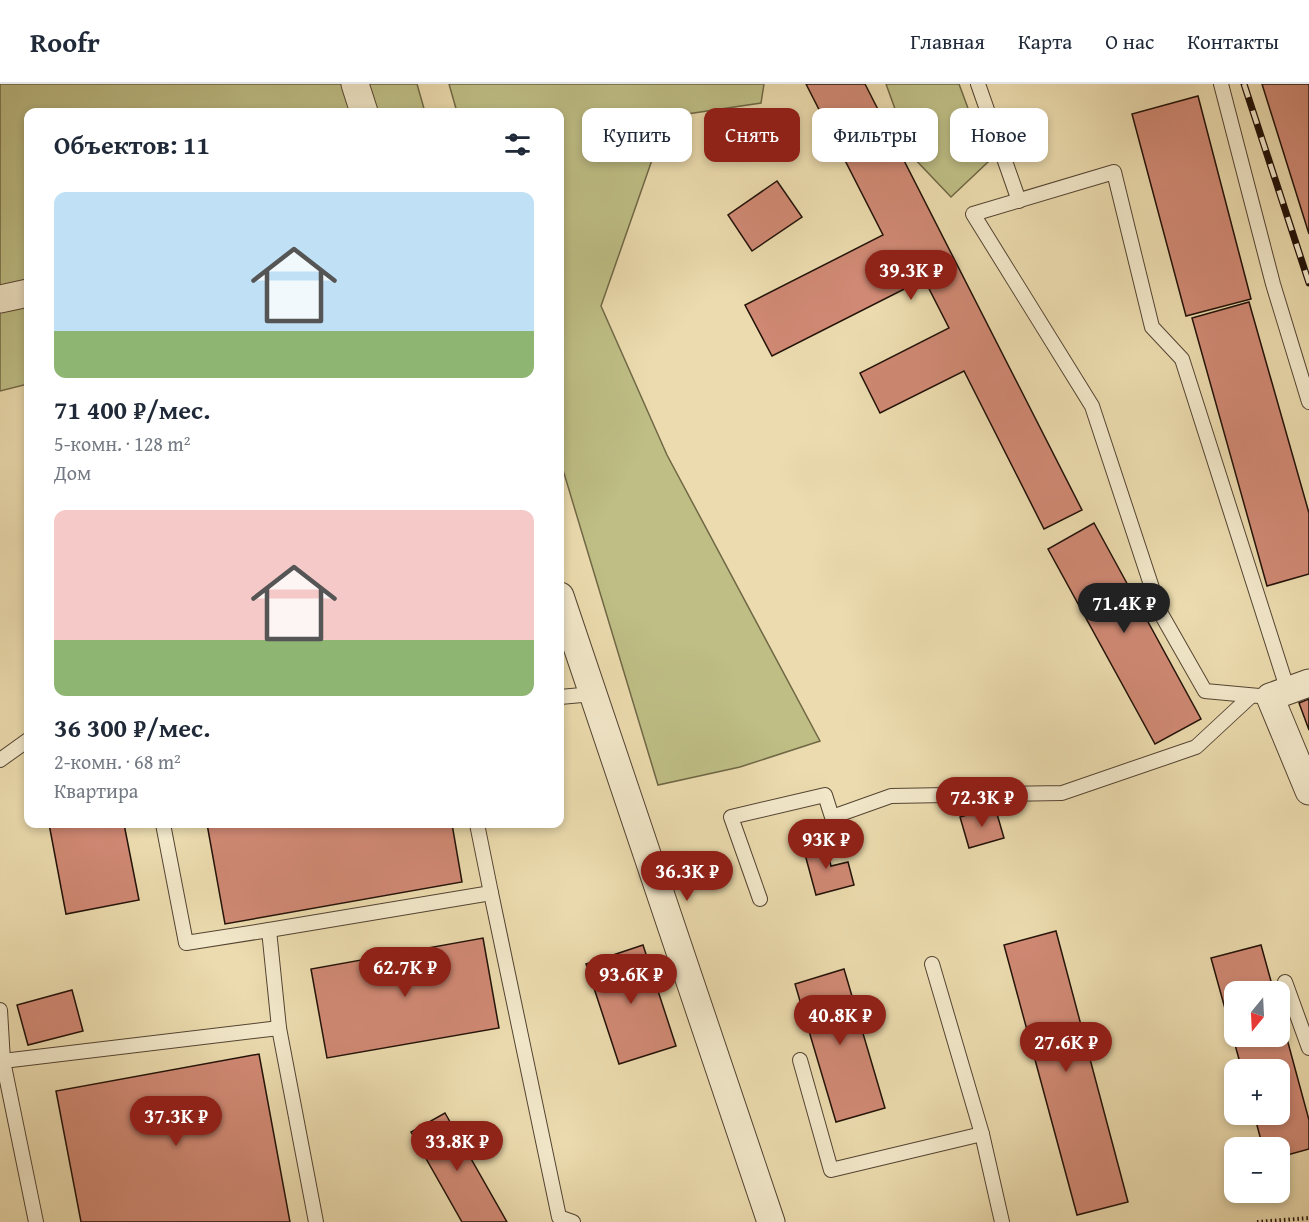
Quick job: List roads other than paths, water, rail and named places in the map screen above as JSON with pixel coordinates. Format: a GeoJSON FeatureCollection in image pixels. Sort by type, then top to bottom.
{"type":"FeatureCollection","features":[{"type":"Feature","properties":{"kind":"street"},"geometry":{"type":"LineString","coordinates":[[355,84],[363,108]]}},
{"type":"Feature","properties":{"kind":"street"},"geometry":{"type":"LineString","coordinates":[[0,299],[24,294]]}},
{"type":"Feature","properties":{"kind":"street"},"geometry":{"type":"LineString","coordinates":[[564,608],[771,1222]]}},
{"type":"Feature","properties":{"kind":"street"},"geometry":{"type":"LineString","coordinates":[[1280,692],[1309,791]]}},
{"type":"Feature","properties":{"kind":"lane"},"geometry":{"type":"LineString","coordinates":[[978,84],[1019,201]]}},
{"type":"Feature","properties":{"kind":"lane"},"geometry":{"type":"LineString","coordinates":[[1221,84],[1273,284],[1309,402]]}},
{"type":"Feature","properties":{"kind":"lane"},"geometry":{"type":"LineString","coordinates":[[1114,172],[1152,327],[1182,359],[1280,692],[1205,691],[1160,612],[1092,406],[973,214],[1114,172]]}},
{"type":"Feature","properties":{"kind":"lane"},"geometry":{"type":"LineString","coordinates":[[760,899],[731,818],[825,795],[832,817],[891,796],[1062,793],[1196,747],[1280,692]]}},
{"type":"Feature","properties":{"kind":"lane"},"geometry":{"type":"LineString","coordinates":[[564,697],[593,694]]}},
{"type":"Feature","properties":{"kind":"lane"},"geometry":{"type":"LineString","coordinates":[[0,759],[24,743]]}},
{"type":"Feature","properties":{"kind":"lane"},"geometry":{"type":"LineString","coordinates":[[164,828],[186,943],[490,893]]}},
{"type":"Feature","properties":{"kind":"lane"},"geometry":{"type":"LineString","coordinates":[[478,828],[559,1217],[573,1222]]}},
{"type":"Feature","properties":{"kind":"lane"},"geometry":{"type":"LineString","coordinates":[[269,930],[279,1028],[316,1222]]}},
{"type":"Feature","properties":{"kind":"lane"},"geometry":{"type":"LineString","coordinates":[[932,964],[982,1134],[1002,1222]]}},
{"type":"Feature","properties":{"kind":"lane"},"geometry":{"type":"LineString","coordinates":[[1290,995],[1309,1048]]}},
{"type":"Feature","properties":{"kind":"lane"},"geometry":{"type":"LineString","coordinates":[[0,1010],[3,1061],[36,1222]]}},
{"type":"Feature","properties":{"kind":"lane"},"geometry":{"type":"LineString","coordinates":[[3,1061],[279,1028]]}},
{"type":"Feature","properties":{"kind":"lane"},"geometry":{"type":"LineString","coordinates":[[800,1060],[831,1170],[982,1134]]}},
{"type":"Feature","properties":{"kind":"railway"},"geometry":{"type":"LineString","coordinates":[[1244,84],[1309,283]]}}]}
